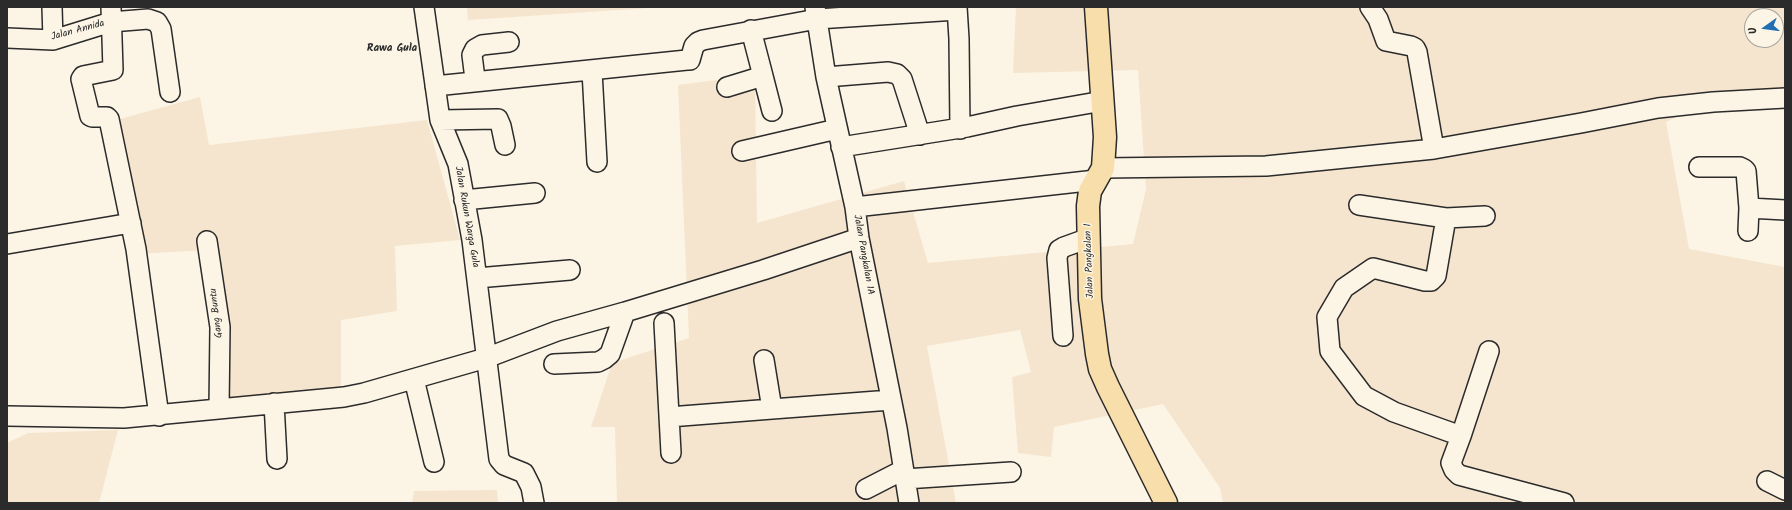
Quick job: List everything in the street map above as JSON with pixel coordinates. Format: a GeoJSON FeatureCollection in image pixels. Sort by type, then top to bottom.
{"type":"FeatureCollection","features":[{"type":"Feature","properties":{"kind":"main road","name":"Jalan Pangkalan 1"},"geometry":{"type":"LineString","coordinates":[[1096,7],[1105,137],[1100,174],[1090,191],[1089,198],[1090,299],[1097,354],[1100,369],[1108,387],[1166,503]]}},
{"type":"Feature","properties":{"kind":"street"},"geometry":{"type":"LineString","coordinates":[[52,7],[53,40]]}},
{"type":"Feature","properties":{"kind":"street","name":"Jalan Rukun Warga Gula"},"geometry":{"type":"LineString","coordinates":[[424,7],[440,120],[458,164],[472,240],[499,459],[504,464],[524,473],[531,487],[534,503]]}},
{"type":"Feature","properties":{"kind":"street"},"geometry":{"type":"LineString","coordinates":[[1370,7],[1378,19],[1386,40],[1411,46],[1415,48],[1417,52],[1434,149]]}},
{"type":"Feature","properties":{"kind":"street"},"geometry":{"type":"LineString","coordinates":[[435,86],[690,60],[694,46],[698,42],[816,13],[957,9],[960,129]]}},
{"type":"Feature","properties":{"kind":"street","name":"Jalan Pangkalan 1A"},"geometry":{"type":"LineString","coordinates":[[816,13],[826,77],[855,207],[859,238],[891,400],[909,503]]}},
{"type":"Feature","properties":{"kind":"street"},"geometry":{"type":"LineString","coordinates":[[111,14],[113,70],[83,76],[81,79],[90,116],[109,119],[136,249],[159,416]]}},
{"type":"Feature","properties":{"kind":"street","name":"Jalan Annida"},"geometry":{"type":"LineString","coordinates":[[7,38],[53,40],[111,14],[148,19],[157,22],[160,29],[170,92]]}},
{"type":"Feature","properties":{"kind":"street"},"geometry":{"type":"LineString","coordinates":[[751,30],[772,111]]}},
{"type":"Feature","properties":{"kind":"street"},"geometry":{"type":"LineString","coordinates":[[474,79],[472,55],[475,49],[482,45],[510,42]]}},
{"type":"Feature","properties":{"kind":"street"},"geometry":{"type":"LineString","coordinates":[[592,71],[597,162]]}},
{"type":"Feature","properties":{"kind":"street"},"geometry":{"type":"LineString","coordinates":[[826,77],[888,72],[897,74],[902,79],[920,135]]}},
{"type":"Feature","properties":{"kind":"street"},"geometry":{"type":"LineString","coordinates":[[727,87],[763,76]]}},
{"type":"Feature","properties":{"kind":"street"},"geometry":{"type":"LineString","coordinates":[[855,207],[1100,174],[1266,166],[1434,149],[1581,124],[1658,108],[1713,102],[1785,98]]}},
{"type":"Feature","properties":{"kind":"street"},"geometry":{"type":"LineString","coordinates":[[742,152],[839,138],[920,135],[960,129],[1017,116],[1103,101]]}},
{"type":"Feature","properties":{"kind":"street"},"geometry":{"type":"LineString","coordinates":[[440,120],[498,119],[505,145]]}},
{"type":"Feature","properties":{"kind":"street"},"geometry":{"type":"LineString","coordinates":[[1699,167],[1740,167],[1746,171],[1749,208],[1748,231]]}},
{"type":"Feature","properties":{"kind":"street"},"geometry":{"type":"LineString","coordinates":[[464,200],[535,193]]}},
{"type":"Feature","properties":{"kind":"street"},"geometry":{"type":"LineString","coordinates":[[1359,205],[1446,218],[1485,216]]}},
{"type":"Feature","properties":{"kind":"street"},"geometry":{"type":"LineString","coordinates":[[1749,208],[1785,210]]}},
{"type":"Feature","properties":{"kind":"street"},"geometry":{"type":"LineString","coordinates":[[1446,218],[1436,276],[1431,281],[1425,281],[1373,268],[1344,288],[1327,317],[1330,351],[1364,396],[1394,412],[1461,436]]}},
{"type":"Feature","properties":{"kind":"street"},"geometry":{"type":"LineString","coordinates":[[7,244],[131,223]]}},
{"type":"Feature","properties":{"kind":"street"},"geometry":{"type":"LineString","coordinates":[[7,416],[124,418],[159,416],[344,397],[486,358],[557,331],[763,270],[859,238]]}},
{"type":"Feature","properties":{"kind":"street"},"geometry":{"type":"LineString","coordinates":[[1063,336],[1057,258],[1059,250],[1089,238]]}},
{"type":"Feature","properties":{"kind":"street","name":"Gang Buntu"},"geometry":{"type":"LineString","coordinates":[[207,242],[220,327],[219,409]]}},
{"type":"Feature","properties":{"kind":"street"},"geometry":{"type":"LineString","coordinates":[[477,278],[570,270]]}},
{"type":"Feature","properties":{"kind":"street"},"geometry":{"type":"LineString","coordinates":[[554,364],[598,362],[604,359],[610,354],[625,312]]}},
{"type":"Feature","properties":{"kind":"street"},"geometry":{"type":"LineString","coordinates":[[664,322],[672,453]]}},
{"type":"Feature","properties":{"kind":"street"},"geometry":{"type":"LineString","coordinates":[[1489,351],[1451,463],[1454,470],[1459,475],[1564,503]]}},
{"type":"Feature","properties":{"kind":"street"},"geometry":{"type":"LineString","coordinates":[[764,360],[772,409]]}},
{"type":"Feature","properties":{"kind":"street"},"geometry":{"type":"LineString","coordinates":[[414,379],[434,462]]}},
{"type":"Feature","properties":{"kind":"street"},"geometry":{"type":"LineString","coordinates":[[669,417],[891,400]]}},
{"type":"Feature","properties":{"kind":"street"},"geometry":{"type":"LineString","coordinates":[[274,403],[277,459]]}},
{"type":"Feature","properties":{"kind":"street"},"geometry":{"type":"LineString","coordinates":[[866,489],[904,474],[1011,472]]}},
{"type":"Feature","properties":{"kind":"street"},"geometry":{"type":"LineString","coordinates":[[1767,481],[1785,490]]}},
{"type":"Feature","properties":{"kind":"shaded area"},"geometry":{"type":"Polygon","coordinates":[[[467,7],[665,7],[468,20],[467,7]]]}},
{"type":"Feature","properties":{"kind":"shaded area"},"geometry":{"type":"Polygon","coordinates":[[[1016,7],[1785,7],[1785,108],[1700,106],[1666,122],[1689,249],[1785,267],[1785,503],[1223,503],[1220,488],[1163,404],[1054,427],[1051,457],[1018,453],[1012,377],[1031,372],[1020,330],[927,346],[956,503],[617,503],[615,427],[591,427],[612,363],[689,338],[678,85],[755,75],[757,223],[904,181],[928,263],[1133,244],[1146,189],[1138,70],[1013,73],[1016,7]]]}},
{"type":"Feature","properties":{"kind":"shaded area"},"geometry":{"type":"Polygon","coordinates":[[[200,97],[209,145],[427,120],[460,240],[395,246],[397,311],[341,320],[341,391],[223,400],[210,250],[134,254],[120,119],[200,97]]]}},
{"type":"Feature","properties":{"kind":"shaded area"},"geometry":{"type":"Polygon","coordinates":[[[118,430],[99,503],[7,503],[7,443],[28,433],[118,430]]]}},
{"type":"Feature","properties":{"kind":"shaded area"},"geometry":{"type":"Polygon","coordinates":[[[497,490],[498,503],[412,503],[414,491],[497,490]]]}},
{"type":"Feature","properties":{"kind":"district","name":"Rawa Gula"},"geometry":{"type":"Point","coordinates":[392,49]}}]}
